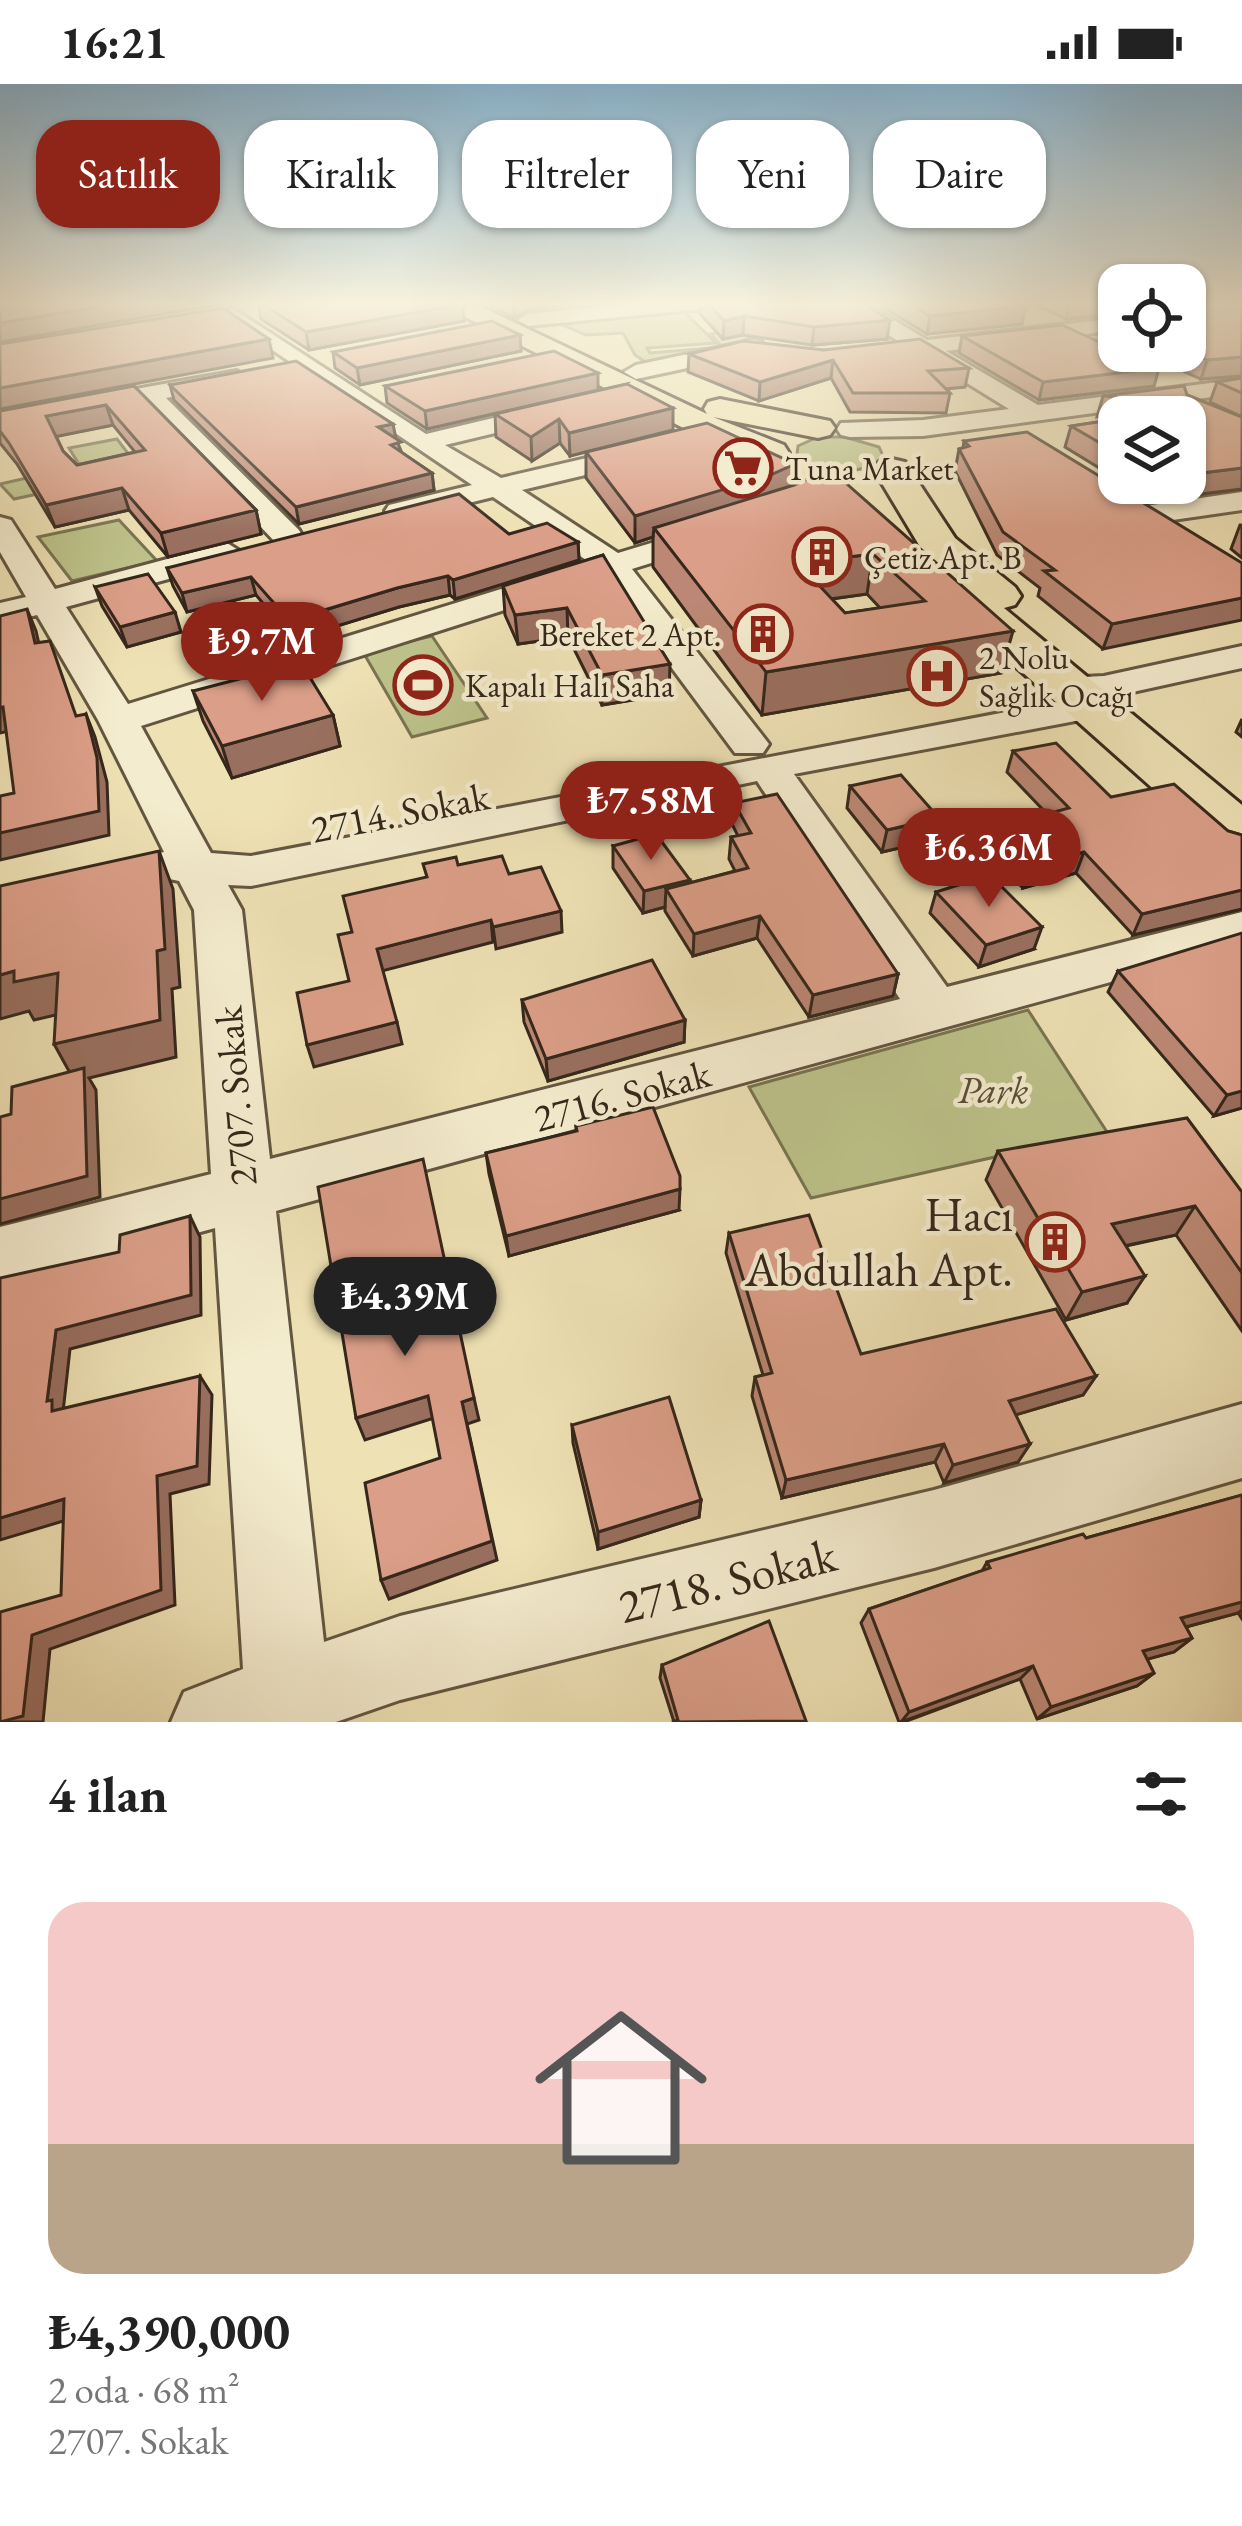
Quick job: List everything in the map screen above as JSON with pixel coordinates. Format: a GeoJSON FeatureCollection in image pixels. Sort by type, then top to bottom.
{"type":"FeatureCollection","features":[{"type":"Feature","properties":{"kind":"main road"},"geometry":{"type":"LineString","coordinates":[[625,379],[730,413],[880,436],[885,467],[940,546],[1242,836]]}},
{"type":"Feature","properties":{"kind":"main road"},"geometry":{"type":"LineString","coordinates":[[630,379],[717,432],[771,453],[802,473]]}},
{"type":"Feature","properties":{"kind":"main road"},"geometry":{"type":"LineString","coordinates":[[771,453],[777,439],[834,429]]}},
{"type":"Feature","properties":{"kind":"main road"},"geometry":{"type":"LineString","coordinates":[[879,527],[1089,693],[1242,804]]}},
{"type":"Feature","properties":{"kind":"street"},"geometry":{"type":"LineString","coordinates":[[0,421],[233,379]]}},
{"type":"Feature","properties":{"kind":"street"},"geometry":{"type":"LineString","coordinates":[[337,379],[354,398],[611,563],[758,755],[935,1010]]}},
{"type":"Feature","properties":{"kind":"street"},"geometry":{"type":"LineString","coordinates":[[422,443],[590,403],[643,379]]}},
{"type":"Feature","properties":{"kind":"street"},"geometry":{"type":"LineString","coordinates":[[966,379],[1023,422],[1036,447]]}},
{"type":"Feature","properties":{"kind":"street"},"geometry":{"type":"LineString","coordinates":[[1164,379],[1189,396]]}},
{"type":"Feature","properties":{"kind":"street"},"geometry":{"type":"LineString","coordinates":[[1206,397],[1242,386]]}},
{"type":"Feature","properties":{"kind":"street"},"geometry":{"type":"LineString","coordinates":[[354,398],[397,388]]}},
{"type":"Feature","properties":{"kind":"street"},"geometry":{"type":"LineString","coordinates":[[24,608],[299,535],[149,395]]}},
{"type":"Feature","properties":{"kind":"street"},"geometry":{"type":"LineString","coordinates":[[1206,400],[1242,399]]}},
{"type":"Feature","properties":{"kind":"street"},"geometry":{"type":"LineString","coordinates":[[1206,409],[1222,422]]}},
{"type":"Feature","properties":{"kind":"street"},"geometry":{"type":"LineString","coordinates":[[834,429],[1023,422],[1098,412]]}},
{"type":"Feature","properties":{"kind":"street"},"geometry":{"type":"LineString","coordinates":[[885,467],[941,440],[1023,422]]}},
{"type":"Feature","properties":{"kind":"street"},"geometry":{"type":"LineString","coordinates":[[379,516],[717,432]]}},
{"type":"Feature","properties":{"kind":"street"},"geometry":{"type":"LineString","coordinates":[[1184,539],[1136,509],[1242,501]]}},
{"type":"Feature","properties":{"kind":"street"},"geometry":{"type":"LineString","coordinates":[[118,720],[743,524]]}},
{"type":"Feature","properties":{"kind":"street","name":"2707. Sokak"},"geometry":{"type":"LineString","coordinates":[[0,526],[24,608],[118,720],[218,910],[289,1708]]}},
{"type":"Feature","properties":{"kind":"street","name":"2714. Sokak"},"geometry":{"type":"LineString","coordinates":[[129,868],[195,864],[251,871],[758,755],[1089,693],[1242,657]]}},
{"type":"Feature","properties":{"kind":"street","name":"2716. Sokak"},"geometry":{"type":"LineString","coordinates":[[0,1257],[1242,929]]}},
{"type":"Feature","properties":{"kind":"street","name":"2718. Sokak"},"geometry":{"type":"LineString","coordinates":[[214,1722],[289,1708],[400,1658],[934,1529],[1242,1441]]}},
{"type":"Feature","properties":{"kind":"green space"},"geometry":{"type":"Polygon","coordinates":[[[818,437],[845,437],[879,447],[884,458],[864,468],[840,470],[797,454],[798,446],[818,437]]]}},
{"type":"Feature","properties":{"kind":"green space"},"geometry":{"type":"Polygon","coordinates":[[[117,439],[130,456],[201,459],[14,499],[0,484],[80,466],[69,448],[117,439]]]}},
{"type":"Feature","properties":{"kind":"green space"},"geometry":{"type":"Polygon","coordinates":[[[119,520],[157,561],[72,581],[38,537],[119,520]]]}},
{"type":"Feature","properties":{"kind":"green space","name":"Kapalı Halı Saha"},"geometry":{"type":"Polygon","coordinates":[[[432,636],[487,718],[412,737],[363,652],[432,636]]]}},
{"type":"Feature","properties":{"kind":"green space","name":"Park"},"geometry":{"type":"Polygon","coordinates":[[[1028,1010],[1107,1132],[811,1198],[749,1087],[1028,1010]]]}},
{"type":"Feature","properties":{"kind":"building"},"geometry":{"type":"Polygon","coordinates":[[[0,379],[47,379],[0,388],[0,379]]]}},
{"type":"Feature","properties":{"kind":"building"},"geometry":{"type":"Polygon","coordinates":[[[199,379],[324,379],[393,424],[378,427],[401,442],[391,445],[432,473],[296,507],[170,385],[199,379]]]}},
{"type":"Feature","properties":{"kind":"building"},"geometry":{"type":"Polygon","coordinates":[[[417,379],[569,379],[425,411],[385,386],[417,379]]]}},
{"type":"Feature","properties":{"kind":"building"},"geometry":{"type":"Polygon","coordinates":[[[845,379],[936,379],[950,393],[853,393],[845,379]]]}},
{"type":"Feature","properties":{"kind":"building"},"geometry":{"type":"Polygon","coordinates":[[[1242,379],[1242,393],[1217,382],[1242,379]]]}},
{"type":"Feature","properties":{"kind":"building"},"geometry":{"type":"Polygon","coordinates":[[[627,384],[673,408],[569,433],[559,419],[531,437],[495,414],[627,384]]]}},
{"type":"Feature","properties":{"kind":"building"},"geometry":{"type":"Polygon","coordinates":[[[134,386],[256,510],[161,533],[122,488],[46,505],[0,431],[0,411],[134,386]],[[106,405],[46,416],[63,451],[77,465],[145,450],[106,405]]]}},
{"type":"Feature","properties":{"kind":"building"},"geometry":{"type":"Polygon","coordinates":[[[1184,386],[1190,396],[1103,396],[1184,386]]]}},
{"type":"Feature","properties":{"kind":"building"},"geometry":{"type":"Polygon","coordinates":[[[1206,403],[1242,417],[1242,468],[1206,472],[1206,403]]]}},
{"type":"Feature","properties":{"kind":"building"},"geometry":{"type":"Polygon","coordinates":[[[1098,422],[1098,442],[1071,426],[1098,422]]]}},
{"type":"Feature","properties":{"kind":"building"},"geometry":{"type":"Polygon","coordinates":[[[707,423],[795,464],[635,516],[586,452],[707,423]]]}},
{"type":"Feature","properties":{"kind":"building"},"geometry":{"type":"Polygon","coordinates":[[[1027,432],[1098,475],[1098,504],[1145,504],[1242,563],[1242,598],[1112,624],[1044,571],[1055,570],[1003,532],[959,449],[969,446],[964,441],[1027,432]]]}},
{"type":"Feature","properties":{"kind":"building"},"geometry":{"type":"Polygon","coordinates":[[[830,469],[1013,631],[766,672],[654,528],[794,485],[830,469]],[[873,554],[798,563],[845,613],[925,601],[873,554]]]}},
{"type":"Feature","properties":{"kind":"building"},"geometry":{"type":"Polygon","coordinates":[[[459,494],[509,534],[547,523],[578,542],[453,580],[448,576],[397,588],[318,612],[325,618],[295,627],[251,577],[182,593],[167,568],[459,494]]]}},
{"type":"Feature","properties":{"kind":"building"},"geometry":{"type":"Polygon","coordinates":[[[603,555],[670,664],[602,675],[567,608],[515,615],[503,586],[603,555]]]}},
{"type":"Feature","properties":{"kind":"building"},"geometry":{"type":"Polygon","coordinates":[[[148,574],[175,612],[120,627],[95,587],[148,574]]]}},
{"type":"Feature","properties":{"kind":"building"},"geometry":{"type":"Polygon","coordinates":[[[27,609],[35,643],[50,641],[76,716],[86,714],[97,758],[99,811],[0,833],[0,796],[14,793],[0,708],[0,616],[27,609]]]}},
{"type":"Feature","properties":{"kind":"building"},"geometry":{"type":"Polygon","coordinates":[[[301,663],[333,715],[222,746],[193,691],[301,663]]]}},
{"type":"Feature","properties":{"kind":"building"},"geometry":{"type":"Polygon","coordinates":[[[1056,743],[1111,797],[1174,784],[1228,831],[1242,835],[1242,890],[1142,914],[1084,852],[1030,867],[992,829],[1069,808],[1013,751],[1056,743]]]}},
{"type":"Feature","properties":{"kind":"building"},"geometry":{"type":"Polygon","coordinates":[[[901,775],[939,818],[887,830],[850,786],[901,775]]]}},
{"type":"Feature","properties":{"kind":"building"},"geometry":{"type":"Polygon","coordinates":[[[777,794],[898,974],[813,995],[760,916],[694,934],[666,889],[748,868],[731,837],[751,833],[734,803],[777,794]]]}},
{"type":"Feature","properties":{"kind":"building"},"geometry":{"type":"Polygon","coordinates":[[[656,834],[690,880],[644,891],[613,846],[656,834]]]}},
{"type":"Feature","properties":{"kind":"building"},"geometry":{"type":"Polygon","coordinates":[[[159,851],[165,949],[157,951],[160,1020],[54,1044],[58,973],[14,982],[14,971],[0,975],[0,886],[159,851]]]}},
{"type":"Feature","properties":{"kind":"building"},"geometry":{"type":"Polygon","coordinates":[[[502,856],[509,874],[541,867],[561,911],[493,927],[491,920],[377,949],[397,1022],[307,1045],[297,993],[349,981],[338,935],[352,932],[343,896],[427,877],[423,864],[456,857],[458,865],[502,856]]]}},
{"type":"Feature","properties":{"kind":"building"},"geometry":{"type":"Polygon","coordinates":[[[990,875],[1042,927],[986,945],[936,892],[990,875]]]}},
{"type":"Feature","properties":{"kind":"building"},"geometry":{"type":"Polygon","coordinates":[[[1242,933],[1242,1091],[1227,1095],[1118,971],[1242,933]]]}},
{"type":"Feature","properties":{"kind":"building"},"geometry":{"type":"Polygon","coordinates":[[[652,960],[685,1020],[546,1059],[522,1000],[652,960]]]}},
{"type":"Feature","properties":{"kind":"building"},"geometry":{"type":"Polygon","coordinates":[[[84,1068],[87,1176],[0,1199],[0,1117],[11,1114],[12,1087],[84,1068]]]}},
{"type":"Feature","properties":{"kind":"building"},"geometry":{"type":"Polygon","coordinates":[[[653,1107],[680,1176],[680,1189],[506,1236],[486,1153],[653,1107]]]}},
{"type":"Feature","properties":{"kind":"building"},"geometry":{"type":"Polygon","coordinates":[[[1187,1118],[1242,1192],[1242,1273],[1195,1206],[1112,1224],[1145,1276],[1082,1292],[998,1151],[1187,1118]]]}},
{"type":"Feature","properties":{"kind":"building"},"geometry":{"type":"Polygon","coordinates":[[[423,1159],[474,1398],[462,1402],[492,1541],[381,1580],[365,1483],[440,1458],[428,1396],[356,1418],[318,1187],[423,1159]]]}},
{"type":"Feature","properties":{"kind":"building"},"geometry":{"type":"Polygon","coordinates":[[[809,1215],[861,1354],[1056,1309],[1096,1376],[1009,1401],[1030,1444],[953,1465],[944,1444],[786,1480],[755,1377],[772,1373],[729,1233],[809,1215]]]}},
{"type":"Feature","properties":{"kind":"building"},"geometry":{"type":"Polygon","coordinates":[[[190,1216],[191,1295],[56,1330],[47,1401],[52,1400],[52,1411],[200,1376],[197,1466],[157,1476],[161,1590],[32,1635],[23,1716],[0,1722],[0,1612],[61,1595],[64,1499],[0,1518],[0,1278],[119,1252],[120,1235],[190,1216]]]}},
{"type":"Feature","properties":{"kind":"building"},"geometry":{"type":"Polygon","coordinates":[[[669,1397],[701,1500],[598,1532],[572,1425],[669,1397]]]}},
{"type":"Feature","properties":{"kind":"building"},"geometry":{"type":"Polygon","coordinates":[[[1242,1495],[1242,1602],[1181,1618],[1192,1638],[1143,1651],[1154,1673],[1051,1707],[1033,1666],[909,1712],[869,1609],[990,1568],[987,1562],[1242,1495]]]}},
{"type":"Feature","properties":{"kind":"building"},"geometry":{"type":"Polygon","coordinates":[[[769,1621],[806,1721],[672,1722],[678,1720],[662,1665],[769,1621]]]}},
{"type":"Feature","properties":{"kind":"place","name":"Tuna Market"},"geometry":{"type":"Point","coordinates":[743,468]}},
{"type":"Feature","properties":{"kind":"place","name":"Çetiz Apt. B"},"geometry":{"type":"Point","coordinates":[822,557]}},
{"type":"Feature","properties":{"kind":"place","name":"Bereket 2 Apt."},"geometry":{"type":"Point","coordinates":[763,634]}},
{"type":"Feature","properties":{"kind":"place","name":"2 Nolu Sağlık Ocağı"},"geometry":{"type":"Point","coordinates":[937,676]}},
{"type":"Feature","properties":{"kind":"place","name":"Kapalı Halı Saha"},"geometry":{"type":"Point","coordinates":[423,685]}},
{"type":"Feature","properties":{"kind":"place","name":"Hacı Abdullah Apt."},"geometry":{"type":"Point","coordinates":[1055,1242]}}]}
